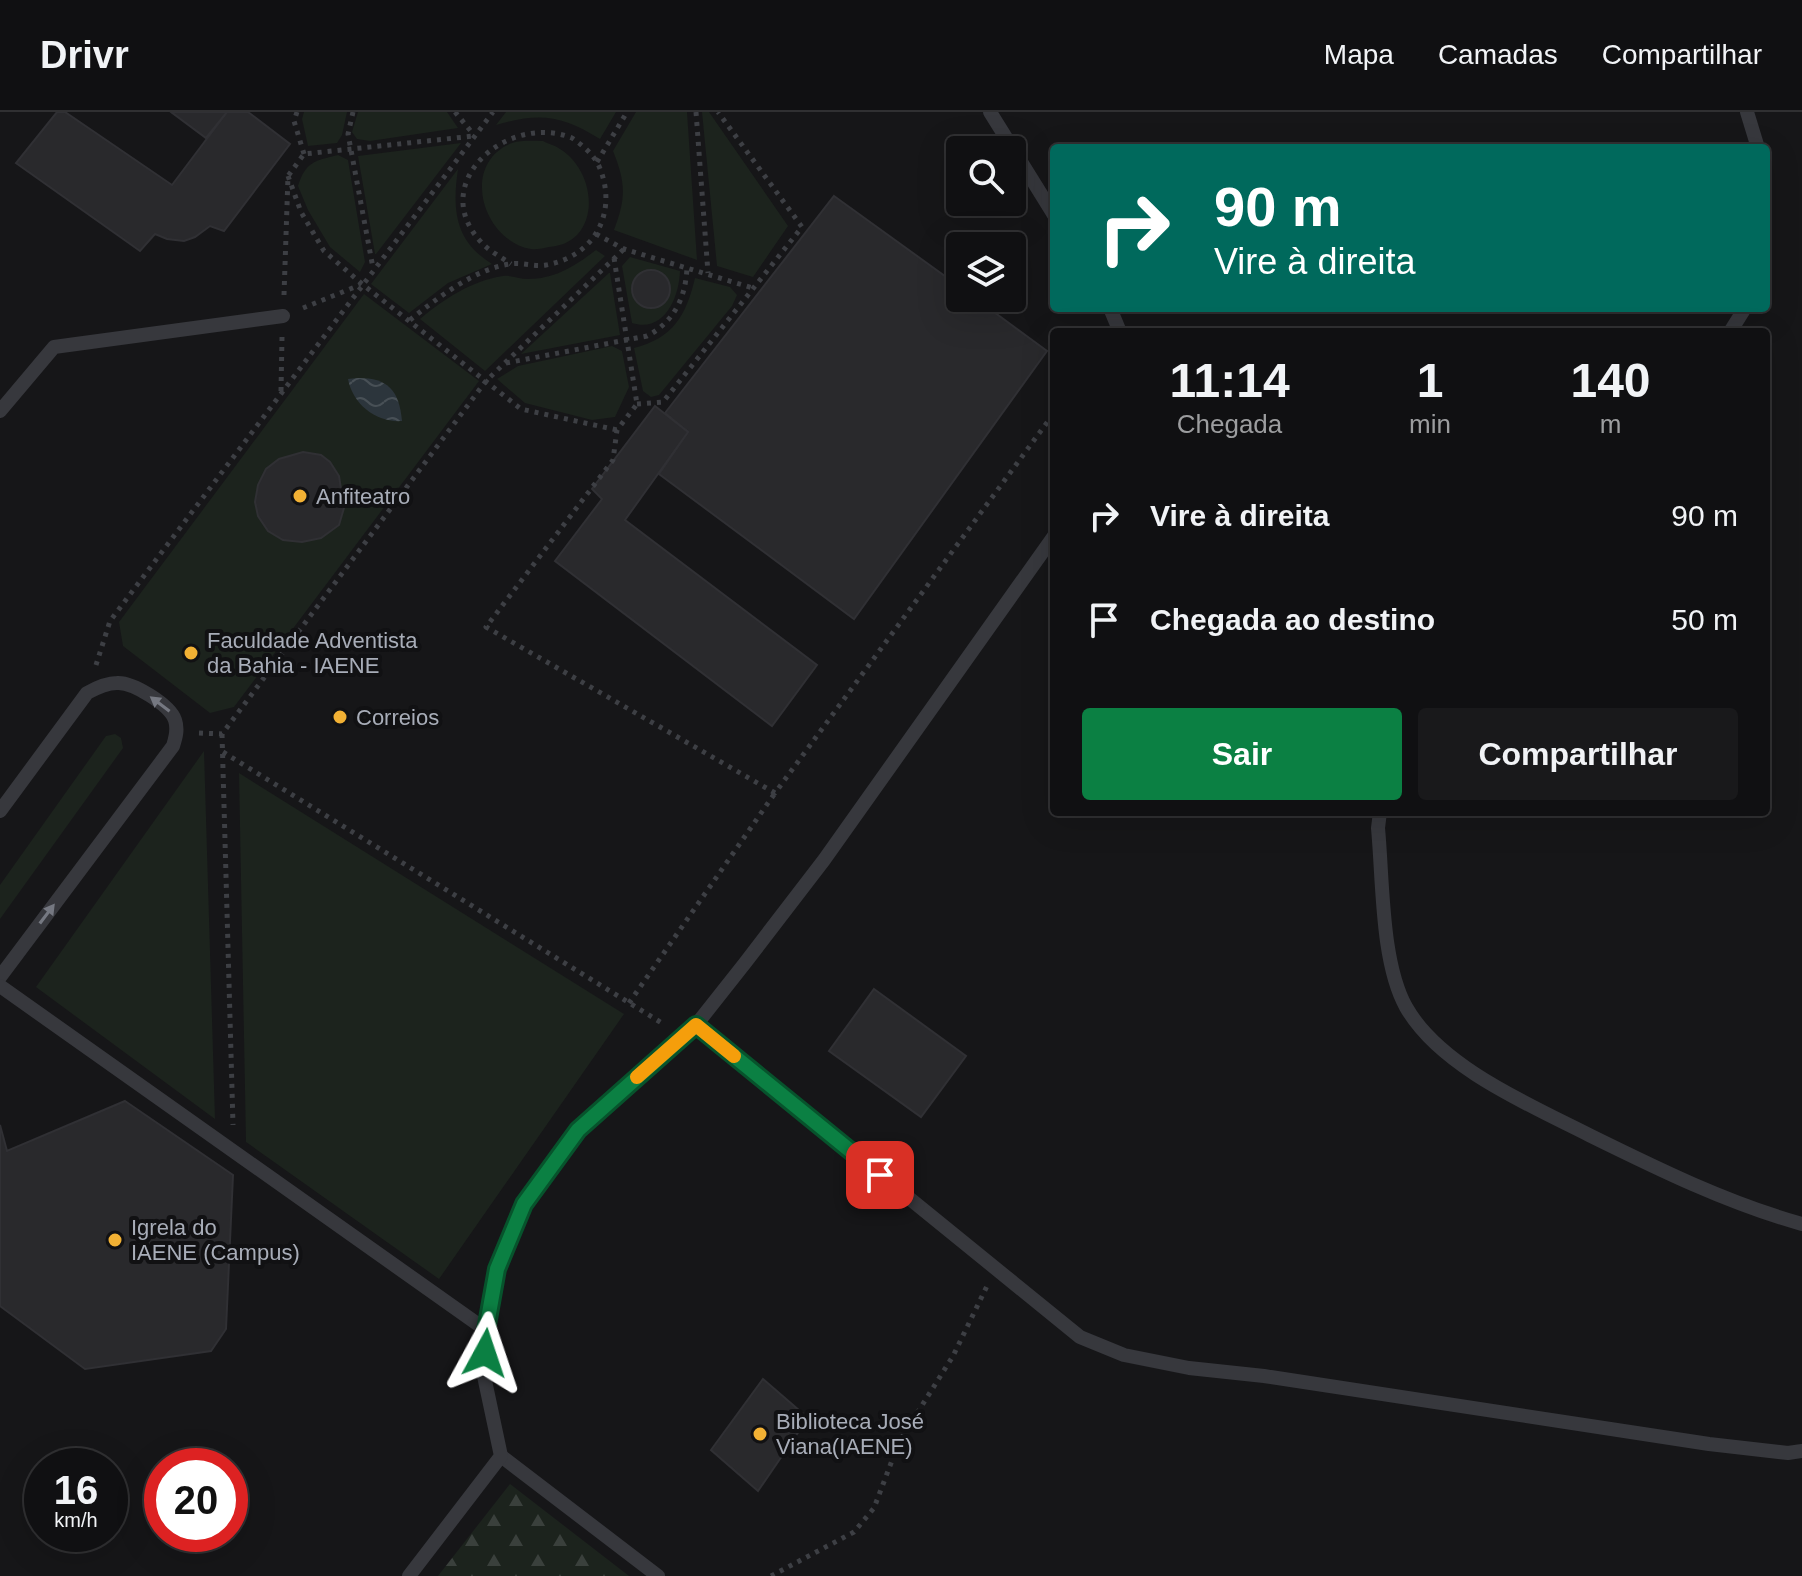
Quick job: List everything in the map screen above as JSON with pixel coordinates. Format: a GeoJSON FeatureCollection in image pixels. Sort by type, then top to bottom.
{"type":"FeatureCollection","features":[{"type":"Feature","properties":{"kind":"lane"},"geometry":{"type":"LineString","coordinates":[[990,112],[1050,209]]}},
{"type":"Feature","properties":{"kind":"lane"},"geometry":{"type":"LineString","coordinates":[[1747,112],[1757,144]]}},
{"type":"Feature","properties":{"kind":"lane"},"geometry":{"type":"LineString","coordinates":[[0,411],[54,347],[283,316]]}},
{"type":"Feature","properties":{"kind":"lane"},"geometry":{"type":"LineString","coordinates":[[658,1576],[501,1456],[484,1376],[486,1330],[497,1269],[524,1204],[578,1130],[696,1025],[824,860],[1050,542]]}},
{"type":"Feature","properties":{"kind":"lane"},"geometry":{"type":"LineString","coordinates":[[0,811],[87,693],[109,684],[133,685],[170,711],[177,733],[173,746],[0,977]]}},
{"type":"Feature","properties":{"kind":"lane"},"geometry":{"type":"LineString","coordinates":[[1380,816],[1390,965],[1406,1006],[1422,1029],[1454,1059],[1519,1100],[1680,1180],[1802,1224]]}},
{"type":"Feature","properties":{"kind":"lane"},"geometry":{"type":"LineString","coordinates":[[0,986],[486,1330]]}},
{"type":"Feature","properties":{"kind":"lane"},"geometry":{"type":"LineString","coordinates":[[696,1025],[1080,1337],[1124,1355],[1189,1368],[1264,1376],[1709,1444],[1788,1453],[1802,1451]]}},
{"type":"Feature","properties":{"kind":"lane"},"geometry":{"type":"LineString","coordinates":[[409,1576],[501,1456]]}},
{"type":"Feature","properties":{"kind":"path"},"geometry":{"type":"LineString","coordinates":[[297,112],[294,121],[304,154]]}},
{"type":"Feature","properties":{"kind":"path"},"geometry":{"type":"LineString","coordinates":[[353,112],[348,134],[373,268]]}},
{"type":"Feature","properties":{"kind":"path"},"geometry":{"type":"LineString","coordinates":[[455,112],[475,136]]}},
{"type":"Feature","properties":{"kind":"path"},"geometry":{"type":"LineString","coordinates":[[87,693],[110,621],[493,112]]}},
{"type":"Feature","properties":{"kind":"path"},"geometry":{"type":"LineString","coordinates":[[597,162],[627,112]]}},
{"type":"Feature","properties":{"kind":"path"},"geometry":{"type":"LineString","coordinates":[[696,112],[708,273]]}},
{"type":"Feature","properties":{"kind":"path"},"geometry":{"type":"LineString","coordinates":[[637,404],[663,402],[756,289],[802,227],[718,112]]}},
{"type":"Feature","properties":{"kind":"path"},"geometry":{"type":"LineString","coordinates":[[410,320],[473,277],[511,264],[533,266],[562,261],[587,244],[605,218],[607,205],[597,162],[563,132],[546,126],[517,130],[489,142]]}},
{"type":"Feature","properties":{"kind":"path"},"geometry":{"type":"LineString","coordinates":[[281,394],[288,176],[304,154],[475,136]]}},
{"type":"Feature","properties":{"kind":"path"},"geometry":{"type":"LineString","coordinates":[[467,146],[478,154]]}},
{"type":"Feature","properties":{"kind":"path"},"geometry":{"type":"LineString","coordinates":[[484,148],[469,168],[465,183],[466,216],[481,242],[511,264]]}},
{"type":"Feature","properties":{"kind":"path"},"geometry":{"type":"LineString","coordinates":[[288,176],[301,212],[324,251],[521,409],[617,430]]}},
{"type":"Feature","properties":{"kind":"path"},"geometry":{"type":"LineString","coordinates":[[596,234],[624,249],[756,289]]}},
{"type":"Feature","properties":{"kind":"path"},"geometry":{"type":"LineString","coordinates":[[233,1152],[222,734],[486,381],[624,249]]}},
{"type":"Feature","properties":{"kind":"path"},"geometry":{"type":"LineString","coordinates":[[614,258],[637,404],[617,430],[613,460],[486,627],[775,793]]}},
{"type":"Feature","properties":{"kind":"path"},"geometry":{"type":"LineString","coordinates":[[505,363],[647,336],[673,316],[684,291],[687,267]]}},
{"type":"Feature","properties":{"kind":"path"},"geometry":{"type":"LineString","coordinates":[[283,316],[362,284]]}},
{"type":"Feature","properties":{"kind":"path"},"geometry":{"type":"LineString","coordinates":[[629,1003],[775,793],[1050,418]]}},
{"type":"Feature","properties":{"kind":"path"},"geometry":{"type":"LineString","coordinates":[[177,733],[222,734]]}},
{"type":"Feature","properties":{"kind":"path"},"geometry":{"type":"LineString","coordinates":[[223,752],[683,1035]]}},
{"type":"Feature","properties":{"kind":"path"},"geometry":{"type":"LineString","coordinates":[[771,1576],[854,1532],[874,1508],[899,1442],[953,1356],[995,1269]]}},
{"type":"Feature","properties":{"kind":"green space"},"geometry":{"type":"Polygon","coordinates":[[[304,112],[347,112],[337,143],[308,146],[302,119],[304,112]]]}},
{"type":"Feature","properties":{"kind":"green space"},"geometry":{"type":"Polygon","coordinates":[[[358,112],[447,112],[458,128],[370,141],[357,139],[352,132],[358,112]]]}},
{"type":"Feature","properties":{"kind":"green space"},"geometry":{"type":"Polygon","coordinates":[[[506,112],[616,112],[600,139],[574,125],[550,118],[525,118],[496,125],[506,112]]]}},
{"type":"Feature","properties":{"kind":"green space"},"geometry":{"type":"Polygon","coordinates":[[[636,112],[687,112],[697,260],[614,230],[623,190],[613,151],[636,112]]]}},
{"type":"Feature","properties":{"kind":"green space"},"geometry":{"type":"Polygon","coordinates":[[[702,112],[709,112],[788,226],[753,277],[717,266],[702,112]]]}},
{"type":"Feature","properties":{"kind":"green space"},"geometry":{"type":"Polygon","coordinates":[[[543,141],[560,149],[577,166],[587,189],[588,213],[584,225],[571,240],[557,246],[533,249],[514,243],[500,232],[484,201],[482,184],[486,167],[496,153],[512,143],[543,141]]]}},
{"type":"Feature","properties":{"kind":"green space"},"geometry":{"type":"Polygon","coordinates":[[[461,143],[376,254],[375,254],[358,156],[461,143]]]}},
{"type":"Feature","properties":{"kind":"green space"},"geometry":{"type":"Polygon","coordinates":[[[338,155],[348,160],[365,262],[360,272],[330,247],[298,186],[304,171],[312,163],[338,155]]]}},
{"type":"Feature","properties":{"kind":"green space"},"geometry":{"type":"Polygon","coordinates":[[[458,169],[456,211],[463,235],[492,264],[448,283],[409,313],[371,284],[458,169]]]}},
{"type":"Feature","properties":{"kind":"green space"},"geometry":{"type":"Polygon","coordinates":[[[596,250],[605,256],[485,371],[420,319],[448,298],[480,282],[503,276],[528,279],[547,277],[572,266],[596,250]]]}},
{"type":"Feature","properties":{"kind":"green space"},"geometry":{"type":"Polygon","coordinates":[[[630,257],[680,271],[673,302],[668,311],[653,323],[632,323],[622,266],[630,257]]]}},
{"type":"Feature","properties":{"kind":"green space"},"geometry":{"type":"Polygon","coordinates":[[[609,273],[620,335],[521,354],[609,273]]]}},
{"type":"Feature","properties":{"kind":"green space"},"geometry":{"type":"Polygon","coordinates":[[[695,278],[730,287],[737,295],[732,306],[659,395],[651,397],[643,391],[634,348],[659,338],[676,324],[687,304],[695,278]]]}},
{"type":"Feature","properties":{"kind":"green space"},"geometry":{"type":"Polygon","coordinates":[[[364,294],[479,381],[234,707],[210,713],[123,646],[119,622],[364,294]]]}},
{"type":"Feature","properties":{"kind":"green space"},"geometry":{"type":"Polygon","coordinates":[[[612,346],[622,351],[629,387],[615,417],[592,420],[525,403],[497,379],[518,366],[612,346]]]}},
{"type":"Feature","properties":{"kind":"green space"},"geometry":{"type":"Polygon","coordinates":[[[115,734],[121,738],[123,748],[0,919],[0,885],[106,736],[115,734]]]}},
{"type":"Feature","properties":{"kind":"green space"},"geometry":{"type":"Polygon","coordinates":[[[204,751],[215,1119],[36,987],[204,751]]]}},
{"type":"Feature","properties":{"kind":"green space"},"geometry":{"type":"Polygon","coordinates":[[[239,773],[624,1014],[439,1279],[246,1142],[239,773]]]}},
{"type":"Feature","properties":{"kind":"green space"},"geometry":{"type":"Polygon","coordinates":[[[510,1484],[629,1576],[438,1576],[510,1484]]]}},
{"type":"Feature","properties":{"kind":"water"},"geometry":{"type":"Polygon","coordinates":[[[348,379],[377,380],[390,388],[398,401],[402,421],[384,419],[361,404],[348,379]]]}},
{"type":"Feature","properties":{"kind":"building"},"geometry":{"type":"Polygon","coordinates":[[[57,112],[65,112],[172,185],[227,112],[248,112],[290,144],[224,231],[210,226],[184,241],[155,234],[140,251],[16,163],[57,112]]]}},
{"type":"Feature","properties":{"kind":"building"},"geometry":{"type":"Polygon","coordinates":[[[171,112],[227,112],[206,138],[171,112]]]}},
{"type":"Feature","properties":{"kind":"building"},"geometry":{"type":"Polygon","coordinates":[[[834,196],[946,277],[946,312],[994,312],[1047,351],[854,619],[659,474],[688,432],[665,413],[834,196]]]}},
{"type":"Feature","properties":{"kind":"building"},"geometry":{"type":"Polygon","coordinates":[[[651,270],[664,276],[670,289],[664,302],[651,308],[638,302],[632,289],[638,276],[651,270]]]}},
{"type":"Feature","properties":{"kind":"building"},"geometry":{"type":"Polygon","coordinates":[[[655,406],[688,432],[625,520],[817,665],[772,726],[555,561],[602,499],[592,489],[655,406]]]}},
{"type":"Feature","properties":{"kind":"building","name":"Anfiteatro"},"geometry":{"type":"Polygon","coordinates":[[[303,452],[321,455],[330,462],[339,476],[344,508],[339,525],[321,538],[302,542],[283,540],[268,531],[258,516],[255,502],[258,485],[266,469],[279,459],[303,452]]]}},
{"type":"Feature","properties":{"kind":"building"},"geometry":{"type":"Polygon","coordinates":[[[874,989],[966,1056],[921,1117],[829,1051],[874,989]]]}},
{"type":"Feature","properties":{"kind":"building","name":"Igrela do IAENE (Campus)"},"geometry":{"type":"Polygon","coordinates":[[[125,1101],[233,1175],[226,1329],[211,1351],[85,1369],[0,1306],[0,1125],[7,1151],[125,1101]]]}},
{"type":"Feature","properties":{"kind":"building","name":"Biblioteca José Viana(IAENE)"},"geometry":{"type":"Polygon","coordinates":[[[763,1379],[808,1418],[758,1491],[711,1450],[763,1379]]]}},
{"type":"Feature","properties":{"kind":"slow traffic"},"geometry":{"type":"LineString","coordinates":[[637,1077],[696,1025],[734,1056]]}},
{"type":"Feature","properties":{"kind":"place","name":"Anfiteatro"},"geometry":{"type":"Point","coordinates":[300,496]}},
{"type":"Feature","properties":{"kind":"place","name":"Faculdade Adventista da Bahia - IAENE"},"geometry":{"type":"Point","coordinates":[191,653]}},
{"type":"Feature","properties":{"kind":"place","name":"Correios"},"geometry":{"type":"Point","coordinates":[340,717]}},
{"type":"Feature","properties":{"kind":"place","name":"Igrela do IAENE (Campus)"},"geometry":{"type":"Point","coordinates":[115,1240]}},
{"type":"Feature","properties":{"kind":"place","name":"Biblioteca José Viana(IAENE)"},"geometry":{"type":"Point","coordinates":[760,1434]}},
{"type":"Feature","properties":{"kind":"route"},"geometry":{"type":"LineString","coordinates":[[485,1353],[497,1269],[524,1204],[578,1130],[696,1025],[880,1175]]}}]}
